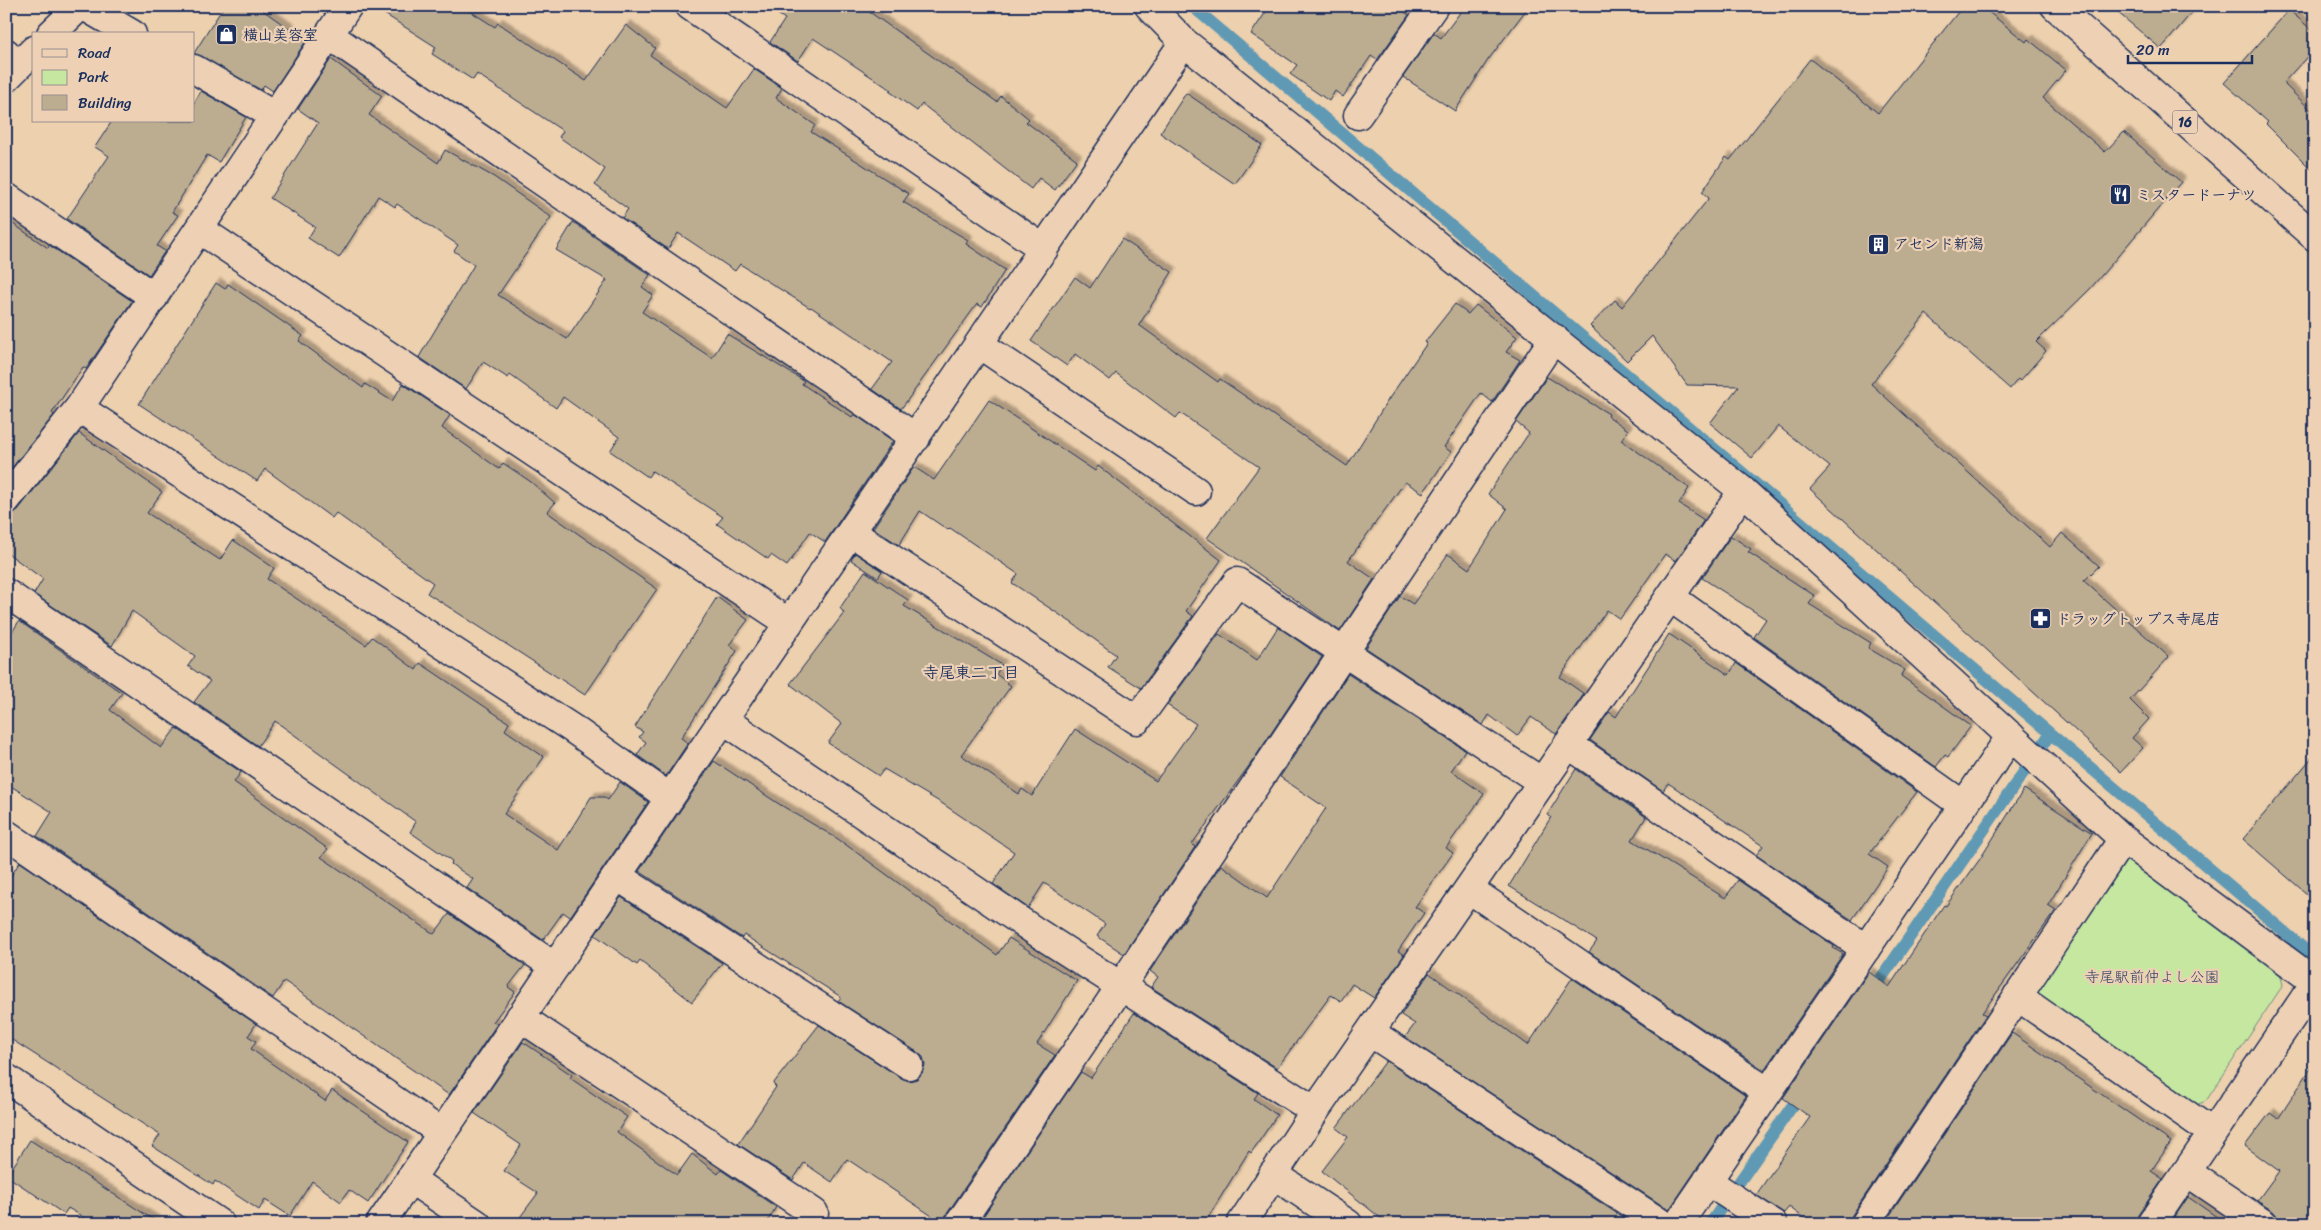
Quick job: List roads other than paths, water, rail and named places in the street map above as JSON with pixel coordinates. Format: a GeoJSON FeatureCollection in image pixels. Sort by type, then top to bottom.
{"type":"FeatureCollection","features":[{"type":"Feature","properties":{"kind":"street"},"geometry":{"type":"LineString","coordinates":[[53,32],[80,6]]}},
{"type":"Feature","properties":{"kind":"street"},"geometry":{"type":"LineString","coordinates":[[84,6],[129,32]]}},
{"type":"Feature","properties":{"kind":"street"},"geometry":{"type":"LineString","coordinates":[[6,500],[79,408],[348,6]]}},
{"type":"Feature","properties":{"kind":"street"},"geometry":{"type":"LineString","coordinates":[[690,6],[1044,249]]}},
{"type":"Feature","properties":{"kind":"street"},"geometry":{"type":"LineString","coordinates":[[1149,6],[1184,42],[1743,490],[2123,838],[2315,982],[2151,1224]]}},
{"type":"Feature","properties":{"kind":"street"},"geometry":{"type":"LineString","coordinates":[[1358,115],[1434,6]]}},
{"type":"Feature","properties":{"kind":"street","name":"16"},"geometry":{"type":"LineString","coordinates":[[2055,6],[2315,237]]}},
{"type":"Feature","properties":{"kind":"street"},"geometry":{"type":"LineString","coordinates":[[329,35],[916,438]]}},
{"type":"Feature","properties":{"kind":"street"},"geometry":{"type":"LineString","coordinates":[[380,1224],[1184,42]]}},
{"type":"Feature","properties":{"kind":"street"},"geometry":{"type":"LineString","coordinates":[[9,66],[32,51]]}},
{"type":"Feature","properties":{"kind":"street"},"geometry":{"type":"LineString","coordinates":[[195,71],[275,116]]}},
{"type":"Feature","properties":{"kind":"street"},"geometry":{"type":"LineString","coordinates":[[6,197],[154,297]]}},
{"type":"Feature","properties":{"kind":"street"},"geometry":{"type":"LineString","coordinates":[[199,229],[789,623]]}},
{"type":"Feature","properties":{"kind":"street"},"geometry":{"type":"LineString","coordinates":[[959,1224],[1121,986],[1554,338]]}},
{"type":"Feature","properties":{"kind":"street"},"geometry":{"type":"LineString","coordinates":[[979,344],[1196,491]]}},
{"type":"Feature","properties":{"kind":"street"},"geometry":{"type":"LineString","coordinates":[[79,408],[573,729],[670,798]]}},
{"type":"Feature","properties":{"kind":"street"},"geometry":{"type":"LineString","coordinates":[[1241,1224],[1315,1111],[1743,490]]}},
{"type":"Feature","properties":{"kind":"street"},"geometry":{"type":"LineString","coordinates":[[851,532],[1138,720],[1237,582],[1542,782]]}},
{"type":"Feature","properties":{"kind":"street"},"geometry":{"type":"LineString","coordinates":[[6,593],[555,967]]}},
{"type":"Feature","properties":{"kind":"street"},"geometry":{"type":"LineString","coordinates":[[1670,597],[1963,805]]}},
{"type":"Feature","properties":{"kind":"street"},"geometry":{"type":"LineString","coordinates":[[724,720],[1121,986],[1315,1111]]}},
{"type":"Feature","properties":{"kind":"street"},"geometry":{"type":"LineString","coordinates":[[1678,1224],[2011,736]]}},
{"type":"Feature","properties":{"kind":"street"},"geometry":{"type":"LineString","coordinates":[[1568,744],[1866,949]]}},
{"type":"Feature","properties":{"kind":"street"},"geometry":{"type":"LineString","coordinates":[[6,834],[442,1133]]}},
{"type":"Feature","properties":{"kind":"street"},"geometry":{"type":"LineString","coordinates":[[1865,1224],[2123,838]]}},
{"type":"Feature","properties":{"kind":"street"},"geometry":{"type":"LineString","coordinates":[[617,876],[909,1065]]}},
{"type":"Feature","properties":{"kind":"street"},"geometry":{"type":"LineString","coordinates":[[1469,889],[1768,1092]]}},
{"type":"Feature","properties":{"kind":"street"},"geometry":{"type":"LineString","coordinates":[[2017,996],[2213,1133]]}},
{"type":"Feature","properties":{"kind":"street"},"geometry":{"type":"LineString","coordinates":[[520,1018],[814,1213]]}},
{"type":"Feature","properties":{"kind":"street"},"geometry":{"type":"LineString","coordinates":[[1370,1032],[1662,1224]]}},
{"type":"Feature","properties":{"kind":"street"},"geometry":{"type":"LineString","coordinates":[[6,1078],[220,1224]]}},
{"type":"Feature","properties":{"kind":"street"},"geometry":{"type":"LineString","coordinates":[[2187,1172],[2264,1224]]}},
{"type":"Feature","properties":{"kind":"street"},"geometry":{"type":"LineString","coordinates":[[1273,1174],[1348,1224]]}},
{"type":"Feature","properties":{"kind":"street"},"geometry":{"type":"LineString","coordinates":[[410,1179],[477,1224]]}},
{"type":"Feature","properties":{"kind":"street"},"geometry":{"type":"LineString","coordinates":[[1707,1181],[1773,1224]]}},
{"type":"Feature","properties":{"kind":"waterway"},"geometry":{"type":"LineString","coordinates":[[1192,6],[2315,958]]}},
{"type":"Feature","properties":{"kind":"waterway"},"geometry":{"type":"LineString","coordinates":[[1871,993],[2050,734]]}},
{"type":"Feature","properties":{"kind":"waterway"},"geometry":{"type":"LineString","coordinates":[[1710,1224],[1802,1092]]}},
{"type":"Feature","properties":{"kind":"place","name":"横山美容室"},"geometry":{"type":"Point","coordinates":[227,35]}},
{"type":"Feature","properties":{"kind":"place","name":"ミスタードーナツ"},"geometry":{"type":"Point","coordinates":[2120,195]}},
{"type":"Feature","properties":{"kind":"place","name":"アセンド新潟"},"geometry":{"type":"Point","coordinates":[1878,244]}},
{"type":"Feature","properties":{"kind":"place","name":"ドラッグトップス寺尾店"},"geometry":{"type":"Point","coordinates":[2040,619]}},
{"type":"Feature","properties":{"kind":"district","name":"寺尾東二丁目"},"geometry":{"type":"Point","coordinates":[971,672]}},
{"type":"Feature","properties":{"kind":"park label","name":"寺尾駅前仲よし公園"},"geometry":{"type":"Point","coordinates":[2152,977]}}]}
